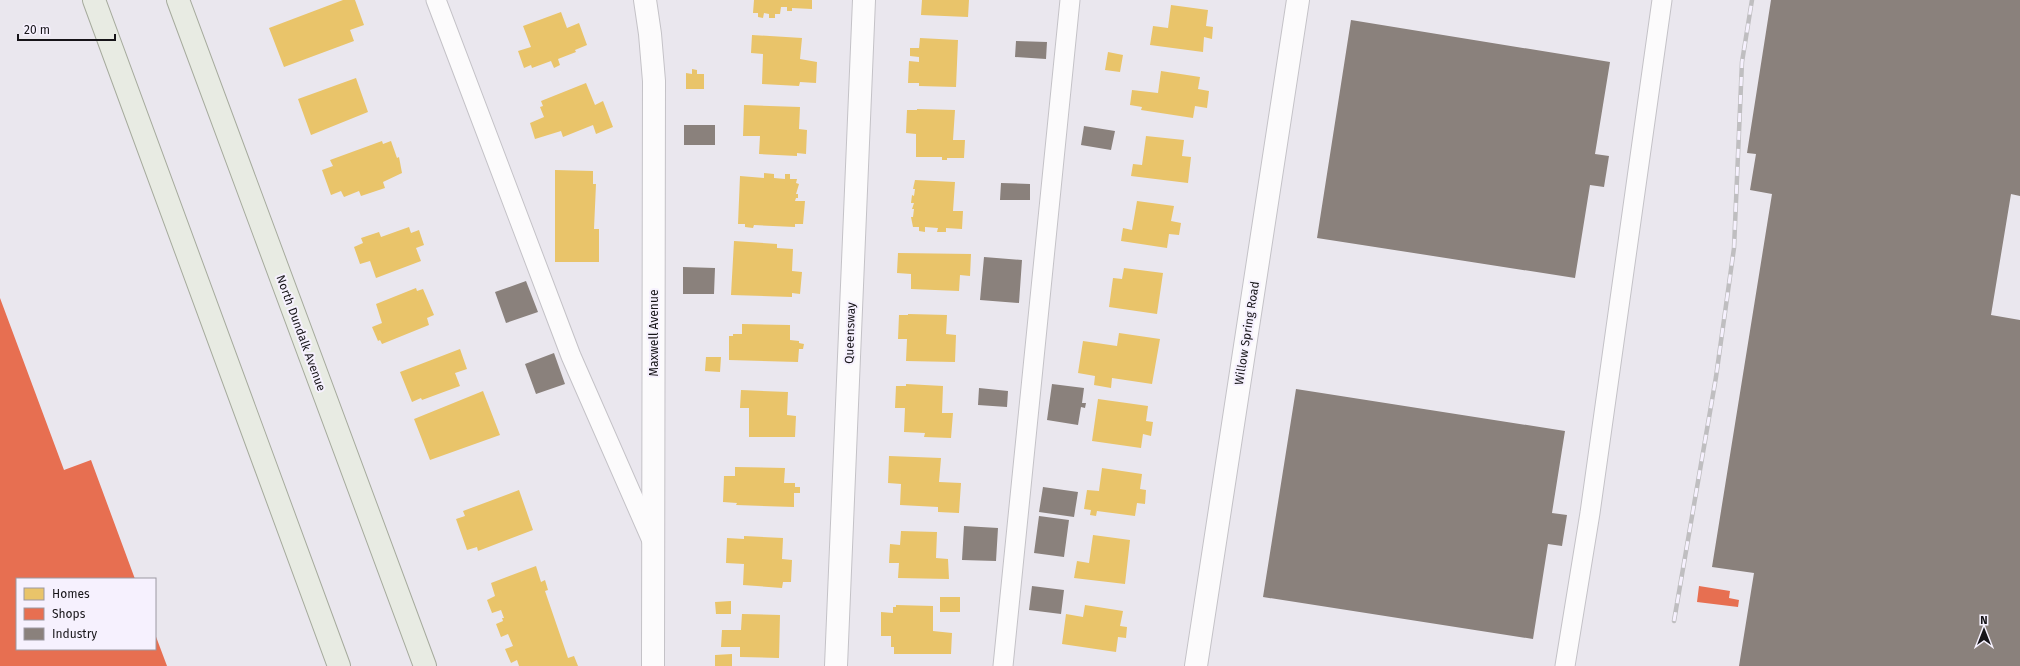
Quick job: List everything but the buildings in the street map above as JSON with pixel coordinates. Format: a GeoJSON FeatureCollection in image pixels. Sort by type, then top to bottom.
{"type":"FeatureCollection","features":[{"type":"Feature","properties":{"kind":"main road"},"geometry":{"type":"LineString","coordinates":[[94,0],[338,666]]}},
{"type":"Feature","properties":{"kind":"main road","name":"North Dundalk Avenue"},"geometry":{"type":"LineString","coordinates":[[178,0],[425,666]]}},
{"type":"Feature","properties":{"kind":"street","name":"Maxwell Avenue"},"geometry":{"type":"LineString","coordinates":[[645,0],[650,34],[654,82],[654,666]]}},
{"type":"Feature","properties":{"kind":"street","name":"Queensway"},"geometry":{"type":"LineString","coordinates":[[836,666],[864,0]]}},
{"type":"Feature","properties":{"kind":"street","name":"Willow Spring Road"},"geometry":{"type":"LineString","coordinates":[[1196,666],[1298,0]]}},
{"type":"Feature","properties":{"kind":"lane"},"geometry":{"type":"LineString","coordinates":[[436,0],[571,356],[654,546]]}},
{"type":"Feature","properties":{"kind":"lane"},"geometry":{"type":"LineString","coordinates":[[1003,666],[1070,0]]}},
{"type":"Feature","properties":{"kind":"lane"},"geometry":{"type":"LineString","coordinates":[[1565,666],[1590,513],[1662,0]]}},
{"type":"Feature","properties":{"kind":"railway"},"geometry":{"type":"LineString","coordinates":[[1674,621],[1716,377],[1734,248],[1742,62],[1752,0]]}}]}
